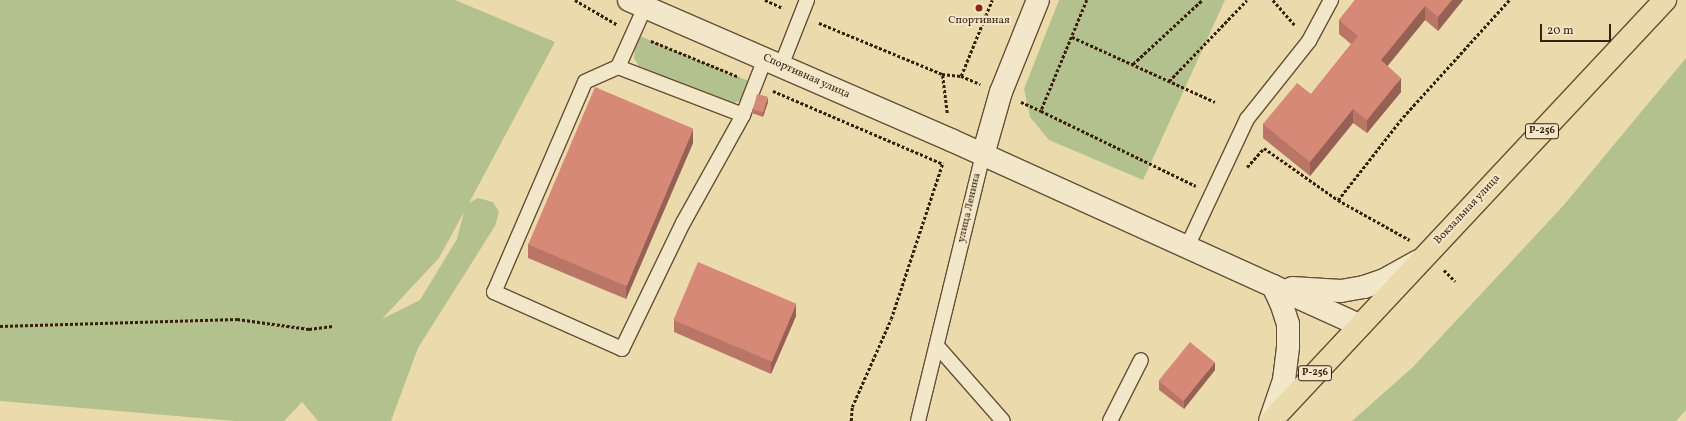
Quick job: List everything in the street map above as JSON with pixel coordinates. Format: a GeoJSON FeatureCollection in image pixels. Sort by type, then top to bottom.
{"type":"FeatureCollection","features":[{"type":"Feature","properties":{"kind":"highway","name":"Вокзальная улица"},"geometry":{"type":"LineString","coordinates":[[1271,421],[1418,261],[1665,0]]}},
{"type":"Feature","properties":{"kind":"main road","name":"улица Ленина"},"geometry":{"type":"LineString","coordinates":[[983,155],[1001,92],[1038,0]]}},
{"type":"Feature","properties":{"kind":"main road","name":"Спортивная улица"},"geometry":{"type":"LineString","coordinates":[[637,3],[951,140],[1359,325]]}},
{"type":"Feature","properties":{"kind":"main road"},"geometry":{"type":"LineString","coordinates":[[1272,286],[1341,291],[1384,280],[1418,261]]}},
{"type":"Feature","properties":{"kind":"main road"},"geometry":{"type":"LineString","coordinates":[[1271,421],[1284,380],[1288,346],[1288,324],[1282,303],[1272,286]]}},
{"type":"Feature","properties":{"kind":"lane"},"geometry":{"type":"LineString","coordinates":[[743,115],[618,67],[585,82],[494,292],[622,349],[687,214],[801,15],[807,0]]}},
{"type":"Feature","properties":{"kind":"lane"},"geometry":{"type":"LineString","coordinates":[[1187,247],[1247,119],[1310,41],[1331,0]]}},
{"type":"Feature","properties":{"kind":"lane"},"geometry":{"type":"LineString","coordinates":[[618,67],[637,3]]}},
{"type":"Feature","properties":{"kind":"lane","name":"улица Ленина"},"geometry":{"type":"LineString","coordinates":[[918,421],[938,347],[983,155]]}},
{"type":"Feature","properties":{"kind":"lane"},"geometry":{"type":"LineString","coordinates":[[938,347],[1003,421]]}},
{"type":"Feature","properties":{"kind":"lane"},"geometry":{"type":"LineString","coordinates":[[1110,421],[1141,360]]}},
{"type":"Feature","properties":{"kind":"path"},"geometry":{"type":"LineString","coordinates":[[765,0],[942,74],[961,76],[992,0]]}},
{"type":"Feature","properties":{"kind":"path"},"geometry":{"type":"LineString","coordinates":[[1133,64],[1202,0]]}},
{"type":"Feature","properties":{"kind":"path"},"geometry":{"type":"LineString","coordinates":[[1169,81],[1247,0]]}},
{"type":"Feature","properties":{"kind":"path"},"geometry":{"type":"LineString","coordinates":[[1273,0],[1310,41]]}},
{"type":"Feature","properties":{"kind":"path"},"geometry":{"type":"LineString","coordinates":[[1338,200],[1403,117],[1509,0]]}},
{"type":"Feature","properties":{"kind":"path"},"geometry":{"type":"LineString","coordinates":[[1072,37],[1215,102]]}},
{"type":"Feature","properties":{"kind":"path"},"geometry":{"type":"LineString","coordinates":[[851,421],[852,407],[891,319],[951,140],[942,74]]}},
{"type":"Feature","properties":{"kind":"path"},"geometry":{"type":"LineString","coordinates":[[0,326],[237,319],[309,329],[333,326]]}},
{"type":"Feature","properties":{"kind":"green space"},"geometry":{"type":"Polygon","coordinates":[[[0,0],[455,0],[555,42],[469,203],[478,198],[493,202],[499,212],[495,226],[418,348],[391,421],[318,421],[302,402],[284,421],[235,421],[0,401],[0,0]],[[464,212],[439,258],[382,319],[420,300],[457,239],[464,212]]]}},
{"type":"Feature","properties":{"kind":"green space"},"geometry":{"type":"Polygon","coordinates":[[[1059,0],[1225,0],[1143,180],[1049,140],[1030,117],[1024,89],[1059,0]]]}},
{"type":"Feature","properties":{"kind":"green space"},"geometry":{"type":"Polygon","coordinates":[[[640,36],[751,82],[744,99],[731,104],[639,66],[634,58],[635,47],[640,36]]]}},
{"type":"Feature","properties":{"kind":"green space"},"geometry":{"type":"Polygon","coordinates":[[[1686,58],[1686,410],[1676,421],[1352,421],[1413,367],[1563,206],[1686,58]]]}},
{"type":"Feature","properties":{"kind":"building"},"geometry":{"type":"Polygon","coordinates":[[[1355,0],[1452,0],[1438,17],[1425,6],[1381,60],[1401,78],[1367,120],[1353,109],[1310,162],[1263,124],[1297,83],[1311,94],[1358,36],[1339,20],[1355,0]]]}},
{"type":"Feature","properties":{"kind":"building"},"geometry":{"type":"Polygon","coordinates":[[[595,87],[693,129],[627,286],[528,244],[595,87]]]}},
{"type":"Feature","properties":{"kind":"building"},"geometry":{"type":"Polygon","coordinates":[[[757,94],[768,97],[763,112],[753,109],[757,94]]]}},
{"type":"Feature","properties":{"kind":"building"},"geometry":{"type":"Polygon","coordinates":[[[698,262],[796,304],[772,362],[673,320],[698,262]]]}},
{"type":"Feature","properties":{"kind":"building"},"geometry":{"type":"Polygon","coordinates":[[[1190,342],[1215,362],[1183,401],[1159,381],[1190,342]]]}},
{"type":"Feature","properties":{"kind":"place","name":"Спортивная"},"geometry":{"type":"Point","coordinates":[979,8]}}]}
